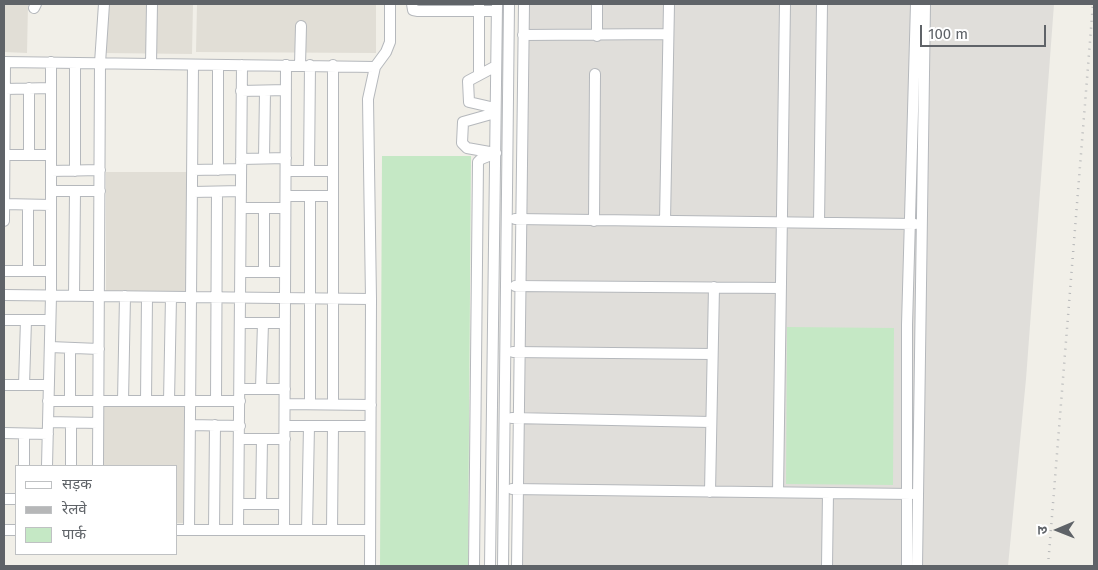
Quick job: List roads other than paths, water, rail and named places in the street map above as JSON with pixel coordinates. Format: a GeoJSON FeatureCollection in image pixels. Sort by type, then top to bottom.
{"type":"FeatureCollection","features":[{"type":"Feature","properties":{"kind":"street"},"geometry":{"type":"LineString","coordinates":[[98,465],[100,63],[104,4]]}},
{"type":"Feature","properties":{"kind":"street"},"geometry":{"type":"LineString","coordinates":[[151,64],[152,4]]}},
{"type":"Feature","properties":{"kind":"street"},"geometry":{"type":"LineString","coordinates":[[370,566],[371,299],[368,99],[374,67],[390,42],[390,4]]}},
{"type":"Feature","properties":{"kind":"street"},"geometry":{"type":"LineString","coordinates":[[412,4],[413,10],[418,11],[453,7],[497,8],[490,566]]}},
{"type":"Feature","properties":{"kind":"street"},"geometry":{"type":"LineString","coordinates":[[503,566],[510,4]]}},
{"type":"Feature","properties":{"kind":"street"},"geometry":{"type":"LineString","coordinates":[[517,566],[524,4]]}},
{"type":"Feature","properties":{"kind":"street"},"geometry":{"type":"LineString","coordinates":[[597,4],[597,36]]}},
{"type":"Feature","properties":{"kind":"street"},"geometry":{"type":"LineString","coordinates":[[665,221],[669,4]]}},
{"type":"Feature","properties":{"kind":"street"},"geometry":{"type":"LineString","coordinates":[[778,492],[785,4]]}},
{"type":"Feature","properties":{"kind":"street"},"geometry":{"type":"LineString","coordinates":[[819,223],[822,4]]}},
{"type":"Feature","properties":{"kind":"street"},"geometry":{"type":"LineString","coordinates":[[907,566],[907,325],[916,4]]}},
{"type":"Feature","properties":{"kind":"street"},"geometry":{"type":"LineString","coordinates":[[917,566],[925,4]]}},
{"type":"Feature","properties":{"kind":"street"},"geometry":{"type":"LineString","coordinates":[[479,7],[479,74]]}},
{"type":"Feature","properties":{"kind":"street"},"geometry":{"type":"LineString","coordinates":[[301,26],[305,65],[310,171]]}},
{"type":"Feature","properties":{"kind":"street"},"geometry":{"type":"LineString","coordinates":[[523,36],[668,34]]}},
{"type":"Feature","properties":{"kind":"street"},"geometry":{"type":"LineString","coordinates":[[4,221],[4,62],[374,67]]}},
{"type":"Feature","properties":{"kind":"street"},"geometry":{"type":"LineString","coordinates":[[47,465],[51,296],[51,62]]}},
{"type":"Feature","properties":{"kind":"street"},"geometry":{"type":"LineString","coordinates":[[75,63],[75,171]]}},
{"type":"Feature","properties":{"kind":"street"},"geometry":{"type":"LineString","coordinates":[[189,530],[193,297],[193,65]]}},
{"type":"Feature","properties":{"kind":"street"},"geometry":{"type":"LineString","coordinates":[[218,65],[218,170]]}},
{"type":"Feature","properties":{"kind":"street"},"geometry":{"type":"LineString","coordinates":[[238,530],[242,65]]}},
{"type":"Feature","properties":{"kind":"street"},"geometry":{"type":"LineString","coordinates":[[333,65],[333,404]]}},
{"type":"Feature","properties":{"kind":"street"},"geometry":{"type":"LineString","coordinates":[[284,530],[286,66]]}},
{"type":"Feature","properties":{"kind":"street"},"geometry":{"type":"LineString","coordinates":[[495,111],[469,102],[468,81],[496,66]]}},
{"type":"Feature","properties":{"kind":"street"},"geometry":{"type":"LineString","coordinates":[[594,221],[596,74]]}},
{"type":"Feature","properties":{"kind":"street"},"geometry":{"type":"LineString","coordinates":[[5,88],[51,88]]}},
{"type":"Feature","properties":{"kind":"street"},"geometry":{"type":"LineString","coordinates":[[28,155],[29,88]]}},
{"type":"Feature","properties":{"kind":"street"},"geometry":{"type":"LineString","coordinates":[[241,91],[286,90]]}},
{"type":"Feature","properties":{"kind":"street"},"geometry":{"type":"LineString","coordinates":[[264,91],[264,158]]}},
{"type":"Feature","properties":{"kind":"street"},"geometry":{"type":"LineString","coordinates":[[495,111],[464,122],[462,143],[467,148],[496,153]]}},
{"type":"Feature","properties":{"kind":"street"},"geometry":{"type":"LineString","coordinates":[[474,566],[478,162],[496,153]]}},
{"type":"Feature","properties":{"kind":"street"},"geometry":{"type":"LineString","coordinates":[[4,156],[51,155]]}},
{"type":"Feature","properties":{"kind":"street"},"geometry":{"type":"LineString","coordinates":[[193,170],[218,170],[264,158],[286,158]]}},
{"type":"Feature","properties":{"kind":"street"},"geometry":{"type":"LineString","coordinates":[[51,171],[100,170]]}},
{"type":"Feature","properties":{"kind":"street"},"geometry":{"type":"LineString","coordinates":[[286,171],[333,171]]}},
{"type":"Feature","properties":{"kind":"street"},"geometry":{"type":"LineString","coordinates":[[51,191],[100,191]]}},
{"type":"Feature","properties":{"kind":"street"},"geometry":{"type":"LineString","coordinates":[[74,296],[75,191]]}},
{"type":"Feature","properties":{"kind":"street"},"geometry":{"type":"LineString","coordinates":[[193,192],[241,191]]}},
{"type":"Feature","properties":{"kind":"street"},"geometry":{"type":"LineString","coordinates":[[216,401],[217,192]]}},
{"type":"Feature","properties":{"kind":"street"},"geometry":{"type":"LineString","coordinates":[[286,196],[333,196]]}},
{"type":"Feature","properties":{"kind":"street"},"geometry":{"type":"LineString","coordinates":[[310,196],[310,404]]}},
{"type":"Feature","properties":{"kind":"street"},"geometry":{"type":"LineString","coordinates":[[4,204],[51,205]]}},
{"type":"Feature","properties":{"kind":"street"},"geometry":{"type":"LineString","coordinates":[[28,205],[28,271]]}},
{"type":"Feature","properties":{"kind":"street"},"geometry":{"type":"LineString","coordinates":[[241,208],[286,208]]}},
{"type":"Feature","properties":{"kind":"street"},"geometry":{"type":"LineString","coordinates":[[264,208],[264,272]]}},
{"type":"Feature","properties":{"kind":"street"},"geometry":{"type":"LineString","coordinates":[[495,220],[921,224]]}},
{"type":"Feature","properties":{"kind":"street"},"geometry":{"type":"LineString","coordinates":[[4,271],[51,271]]}},
{"type":"Feature","properties":{"kind":"street"},"geometry":{"type":"LineString","coordinates":[[241,272],[285,272]]}},
{"type":"Feature","properties":{"kind":"street"},"geometry":{"type":"LineString","coordinates":[[507,286],[781,288]]}},
{"type":"Feature","properties":{"kind":"street"},"geometry":{"type":"LineString","coordinates":[[710,492],[714,287]]}},
{"type":"Feature","properties":{"kind":"street"},"geometry":{"type":"LineString","coordinates":[[4,295],[371,299]]}},
{"type":"Feature","properties":{"kind":"street"},"geometry":{"type":"LineString","coordinates":[[123,401],[125,296]]}},
{"type":"Feature","properties":{"kind":"street"},"geometry":{"type":"LineString","coordinates":[[146,401],[147,297]]}},
{"type":"Feature","properties":{"kind":"street"},"geometry":{"type":"LineString","coordinates":[[169,401],[171,297]]}},
{"type":"Feature","properties":{"kind":"street"},"geometry":{"type":"LineString","coordinates":[[4,320],[50,320]]}},
{"type":"Feature","properties":{"kind":"street"},"geometry":{"type":"LineString","coordinates":[[24,385],[26,320]]}},
{"type":"Feature","properties":{"kind":"street"},"geometry":{"type":"LineString","coordinates":[[241,323],[285,323]]}},
{"type":"Feature","properties":{"kind":"street"},"geometry":{"type":"LineString","coordinates":[[261,389],[262,323]]}},
{"type":"Feature","properties":{"kind":"street"},"geometry":{"type":"LineString","coordinates":[[50,347],[99,348]]}},
{"type":"Feature","properties":{"kind":"street"},"geometry":{"type":"LineString","coordinates":[[70,348],[70,401]]}},
{"type":"Feature","properties":{"kind":"street"},"geometry":{"type":"LineString","coordinates":[[506,352],[712,354]]}},
{"type":"Feature","properties":{"kind":"street"},"geometry":{"type":"LineString","coordinates":[[4,385],[49,385]]}},
{"type":"Feature","properties":{"kind":"street"},"geometry":{"type":"LineString","coordinates":[[240,389],[285,388]]}},
{"type":"Feature","properties":{"kind":"street"},"geometry":{"type":"LineString","coordinates":[[48,401],[240,402]]}},
{"type":"Feature","properties":{"kind":"street"},"geometry":{"type":"LineString","coordinates":[[285,404],[371,405]]}},
{"type":"Feature","properties":{"kind":"street"},"geometry":{"type":"LineString","coordinates":[[505,418],[711,422]]}},
{"type":"Feature","properties":{"kind":"street"},"geometry":{"type":"LineString","coordinates":[[48,422],[98,423]]}},
{"type":"Feature","properties":{"kind":"street"},"geometry":{"type":"LineString","coordinates":[[71,422],[71,465]]}},
{"type":"Feature","properties":{"kind":"street"},"geometry":{"type":"LineString","coordinates":[[191,425],[240,426]]}},
{"type":"Feature","properties":{"kind":"street"},"geometry":{"type":"LineString","coordinates":[[214,530],[215,425]]}},
{"type":"Feature","properties":{"kind":"street"},"geometry":{"type":"LineString","coordinates":[[285,426],[370,426]]}},
{"type":"Feature","properties":{"kind":"street"},"geometry":{"type":"LineString","coordinates":[[307,530],[309,426]]}},
{"type":"Feature","properties":{"kind":"street"},"geometry":{"type":"LineString","coordinates":[[332,530],[333,426]]}},
{"type":"Feature","properties":{"kind":"street"},"geometry":{"type":"LineString","coordinates":[[4,433],[48,434]]}},
{"type":"Feature","properties":{"kind":"street"},"geometry":{"type":"LineString","coordinates":[[24,434],[24,465]]}},
{"type":"Feature","properties":{"kind":"street"},"geometry":{"type":"LineString","coordinates":[[239,439],[285,439]]}},
{"type":"Feature","properties":{"kind":"street"},"geometry":{"type":"LineString","coordinates":[[261,504],[262,439]]}},
{"type":"Feature","properties":{"kind":"street"},"geometry":{"type":"LineString","coordinates":[[490,489],[918,494]]}},
{"type":"Feature","properties":{"kind":"street"},"geometry":{"type":"LineString","coordinates":[[827,566],[828,493]]}},
{"type":"Feature","properties":{"kind":"street"},"geometry":{"type":"LineString","coordinates":[[238,504],[284,504]]}},
{"type":"Feature","properties":{"kind":"street"},"geometry":{"type":"LineString","coordinates":[[178,530],[370,530]]}},
{"type":"Feature","properties":{"kind":"railway"},"geometry":{"type":"LineString","coordinates":[[1048,566],[1093,4]]}}]}
